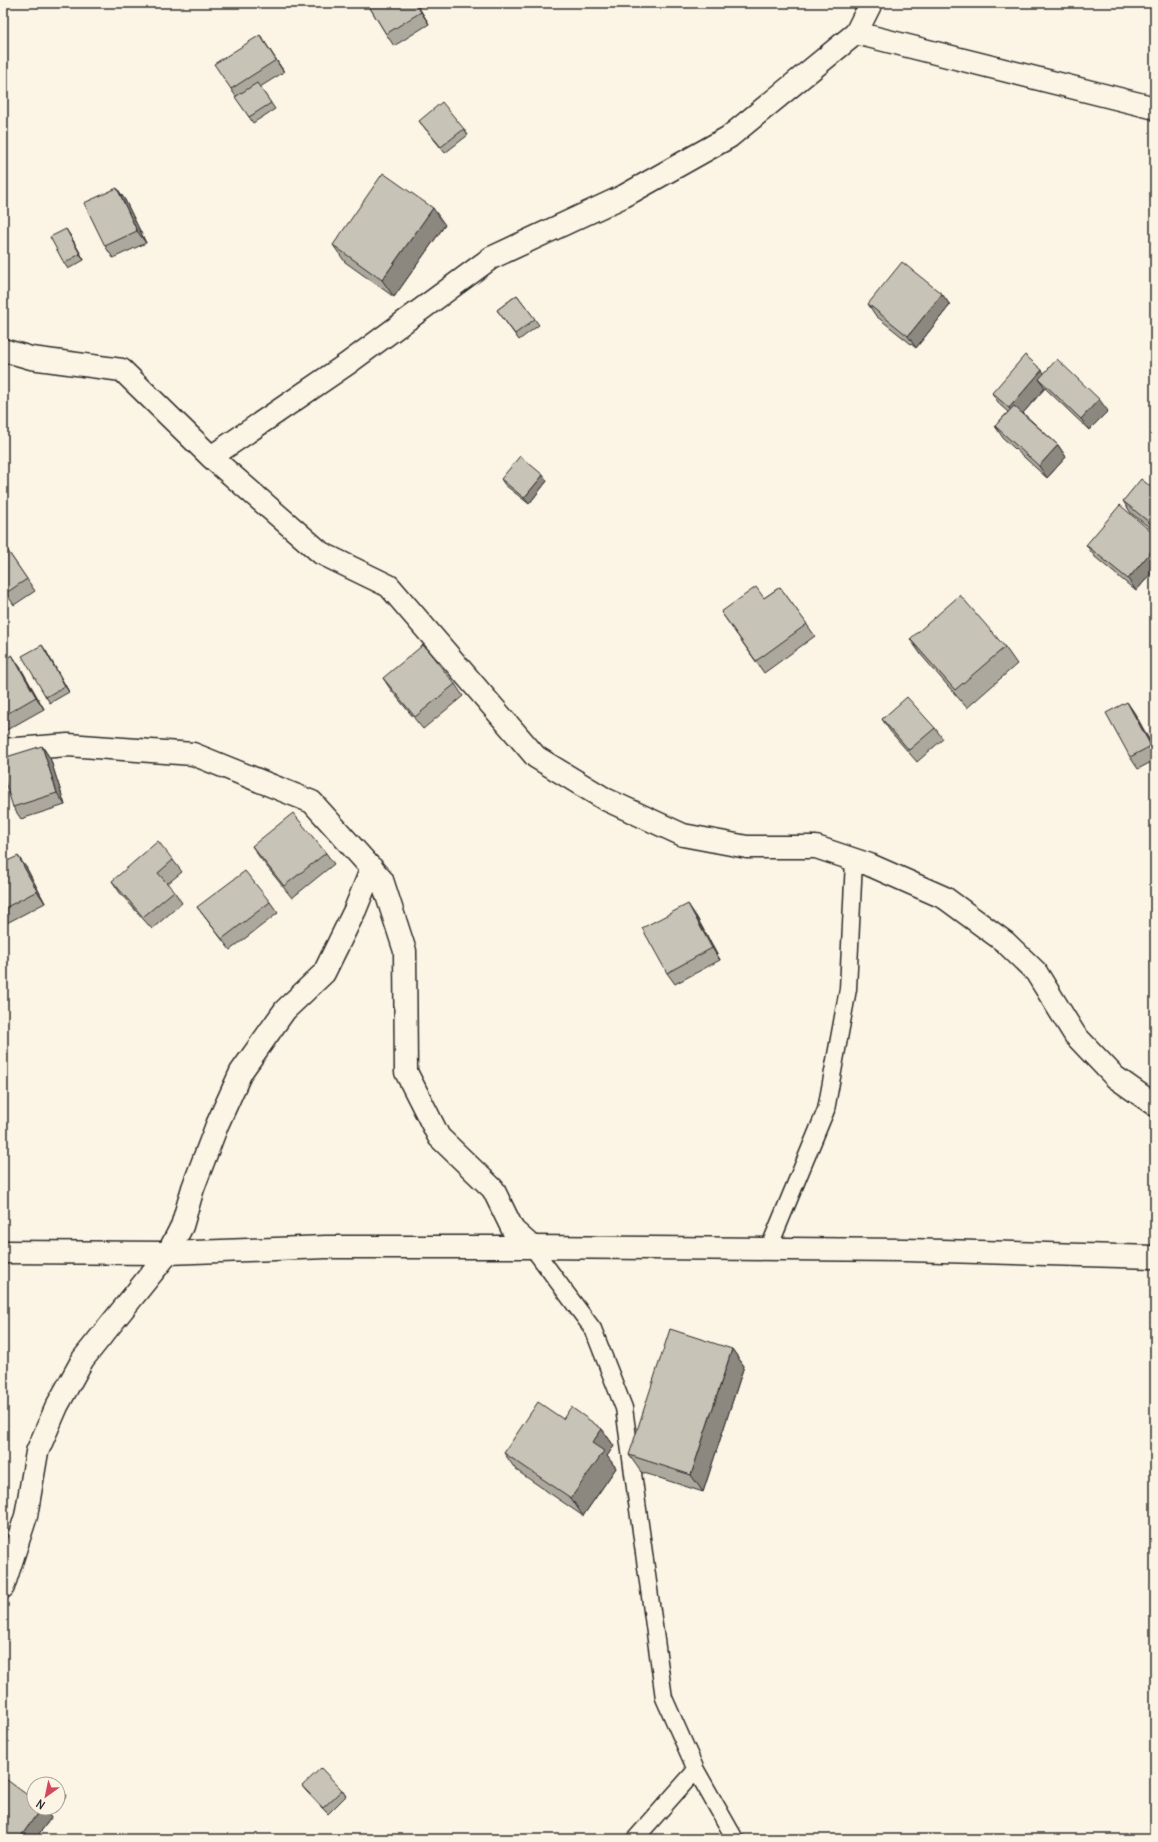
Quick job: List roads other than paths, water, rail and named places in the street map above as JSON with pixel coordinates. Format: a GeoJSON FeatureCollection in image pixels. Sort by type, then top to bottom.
{"type":"FeatureCollection","features":[{"type":"Feature","properties":{"kind":"street"},"geometry":{"type":"LineString","coordinates":[[211,457],[347,364],[491,258],[624,196],[729,137],[856,33],[871,3]]}},
{"type":"Feature","properties":{"kind":"street"},"geometry":{"type":"LineString","coordinates":[[856,33],[1155,108]]}},
{"type":"Feature","properties":{"kind":"street"},"geometry":{"type":"LineString","coordinates":[[3,350],[31,358],[122,370],[211,457],[321,553],[389,586],[536,757],[605,799],[683,835],[747,847],[816,847],[854,860],[945,898],[1005,942],[1036,972],[1075,1035],[1115,1077],[1155,1105]]}},
{"type":"Feature","properties":{"kind":"street"},"geometry":{"type":"LineString","coordinates":[[3,750],[68,745],[193,754],[312,802],[382,880],[405,951],[406,1072],[439,1137],[493,1189],[513,1230],[532,1247]]}},
{"type":"Feature","properties":{"kind":"street"},"geometry":{"type":"LineString","coordinates":[[3,1587],[26,1516],[37,1452],[57,1406],[83,1359],[168,1253],[182,1226],[193,1188],[217,1125],[241,1072],[285,1010],[324,973],[355,910],[372,868]]}},
{"type":"Feature","properties":{"kind":"street"},"geometry":{"type":"LineString","coordinates":[[3,1252],[168,1253],[326,1247],[532,1247],[906,1250],[1155,1257]]}},
{"type":"Feature","properties":{"kind":"lane"},"geometry":{"type":"LineString","coordinates":[[768,1250],[826,1110],[848,989],[854,860]]}},
{"type":"Feature","properties":{"kind":"lane"},"geometry":{"type":"LineString","coordinates":[[532,1247],[593,1329],[624,1408],[664,1698],[696,1770],[735,1839]]}},
{"type":"Feature","properties":{"kind":"lane"},"geometry":{"type":"LineString","coordinates":[[635,1839],[696,1770]]}}]}
